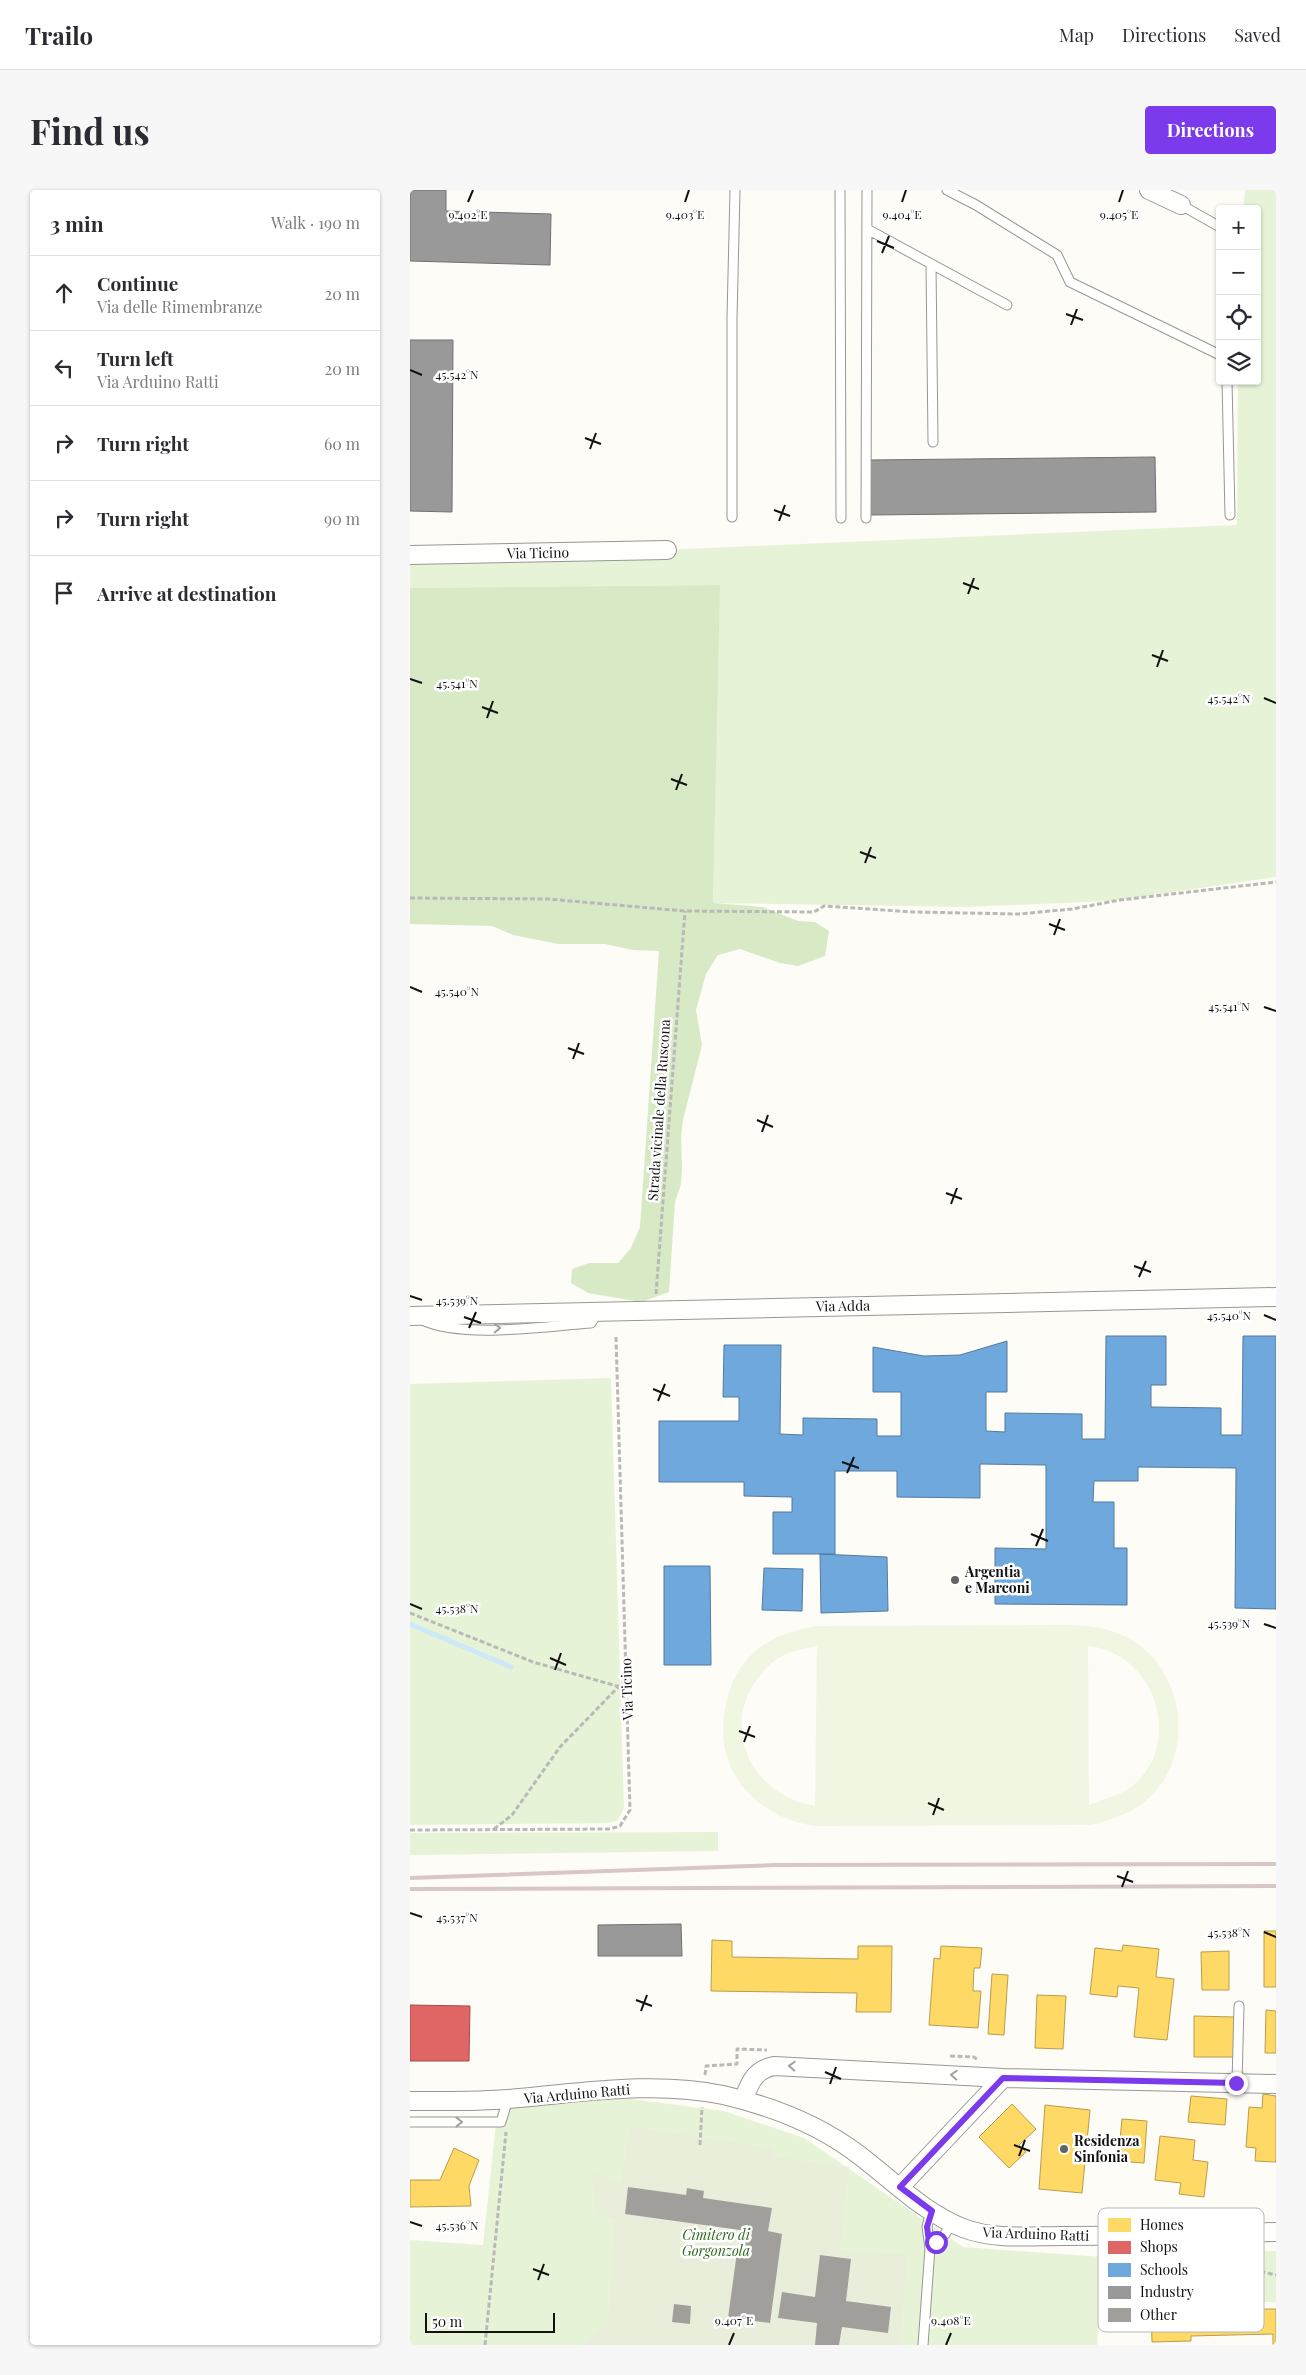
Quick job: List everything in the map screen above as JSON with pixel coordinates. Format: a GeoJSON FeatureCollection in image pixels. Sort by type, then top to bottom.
{"type":"FeatureCollection","features":[{"type":"Feature","properties":{"kind":"street"},"geometry":{"type":"LineString","coordinates":[[1149,190],[1181,206]]}},
{"type":"Feature","properties":{"kind":"street","name":"Via Ticino"},"geometry":{"type":"LineString","coordinates":[[410,555],[667,550]]}},
{"type":"Feature","properties":{"kind":"street","name":"Via Adda"},"geometry":{"type":"LineString","coordinates":[[413,1316],[1276,1297]]}},
{"type":"Feature","properties":{"kind":"street"},"geometry":{"type":"LineString","coordinates":[[743,2100],[754,2076],[761,2070],[774,2066],[1003,2078],[1276,2084]]}},
{"type":"Feature","properties":{"kind":"street"},"geometry":{"type":"LineString","coordinates":[[900,2187],[1003,2078]]}},
{"type":"Feature","properties":{"kind":"street","name":"Via Arduino Ratti"},"geometry":{"type":"LineString","coordinates":[[410,2101],[508,2099],[659,2088],[704,2091],[743,2100],[780,2112],[823,2131],[851,2149],[932,2211],[952,2223],[975,2232],[1002,2236],[1098,2236]]}},
{"type":"Feature","properties":{"kind":"lane"},"geometry":{"type":"LineString","coordinates":[[732,517],[732,318],[736,190]]}},
{"type":"Feature","properties":{"kind":"lane"},"geometry":{"type":"LineString","coordinates":[[840,190],[841,518]]}},
{"type":"Feature","properties":{"kind":"lane"},"geometry":{"type":"LineString","coordinates":[[866,518],[867,190]]}},
{"type":"Feature","properties":{"kind":"lane"},"geometry":{"type":"LineString","coordinates":[[947,190],[976,205],[1057,255],[1070,282],[1216,353]]}},
{"type":"Feature","properties":{"kind":"lane"},"geometry":{"type":"LineString","coordinates":[[1181,206],[1216,225]]}},
{"type":"Feature","properties":{"kind":"lane"},"geometry":{"type":"LineString","coordinates":[[867,229],[1007,305]]}},
{"type":"Feature","properties":{"kind":"lane"},"geometry":{"type":"LineString","coordinates":[[931,264],[933,442]]}},
{"type":"Feature","properties":{"kind":"lane"},"geometry":{"type":"LineString","coordinates":[[1227,385],[1230,516]]}},
{"type":"Feature","properties":{"kind":"lane"},"geometry":{"type":"LineString","coordinates":[[1236,2083],[1239,2006]]}},
{"type":"Feature","properties":{"kind":"lane"},"geometry":{"type":"LineString","coordinates":[[410,2122],[501,2122],[508,2099]]}},
{"type":"Feature","properties":{"kind":"lane"},"geometry":{"type":"LineString","coordinates":[[924,2345],[930,2248],[927,2227],[932,2211]]}},
{"type":"Feature","properties":{"kind":"lane"},"geometry":{"type":"LineString","coordinates":[[930,2248],[945,2234],[952,2223]]}},
{"type":"Feature","properties":{"kind":"path"},"geometry":{"type":"LineString","coordinates":[[410,898],[548,899],[685,911],[814,912],[824,906],[913,912],[1019,914],[1072,909],[1120,900],[1276,882]]}},
{"type":"Feature","properties":{"kind":"path","name":"Strada vicinale della Ruscona"},"geometry":{"type":"LineString","coordinates":[[655,1310],[685,911]]}},
{"type":"Feature","properties":{"kind":"path","name":"Via Ticino"},"geometry":{"type":"LineString","coordinates":[[410,1830],[604,1830],[617,1828],[624,1822],[631,1808],[616,1337]]}},
{"type":"Feature","properties":{"kind":"path"},"geometry":{"type":"LineString","coordinates":[[410,1613],[533,1662],[620,1688]]}},
{"type":"Feature","properties":{"kind":"path"},"geometry":{"type":"LineString","coordinates":[[494,1830],[512,1815],[560,1746],[620,1688],[627,1678]]}},
{"type":"Feature","properties":{"kind":"path"},"geometry":{"type":"LineString","coordinates":[[700,2145],[702,2104]]}},
{"type":"Feature","properties":{"kind":"path"},"geometry":{"type":"LineString","coordinates":[[485,2345],[506,2130]]}},
{"type":"Feature","properties":{"kind":"green space"},"geometry":{"type":"Polygon","coordinates":[[[1245,190],[1276,190],[1276,877],[1112,901],[966,907],[713,903],[719,585],[410,588],[410,561],[1237,525],[1238,385],[1261,385],[1261,205],[1243,205],[1245,190]]]}},
{"type":"Feature","properties":{"kind":"green space"},"geometry":{"type":"Polygon","coordinates":[[[720,585],[713,903],[763,907],[798,921],[815,922],[829,931],[825,956],[798,966],[780,963],[740,949],[718,955],[706,974],[696,1010],[702,1045],[683,1120],[681,1184],[675,1202],[669,1292],[641,1302],[588,1293],[571,1283],[572,1269],[589,1263],[618,1263],[631,1248],[640,1227],[659,951],[633,950],[605,944],[558,944],[513,935],[492,926],[410,924],[410,588],[720,585]]]}},
{"type":"Feature","properties":{"kind":"green space"},"geometry":{"type":"Polygon","coordinates":[[[611,1378],[624,1808],[618,1820],[609,1823],[410,1825],[410,1384],[611,1378]]]}},
{"type":"Feature","properties":{"kind":"green space"},"geometry":{"type":"Polygon","coordinates":[[[1072,1625],[1094,1627],[1114,1632],[1128,1638],[1148,1653],[1164,1672],[1174,1695],[1178,1719],[1177,1744],[1170,1767],[1158,1789],[1139,1806],[1115,1818],[1090,1825],[814,1826],[790,1820],[770,1810],[752,1797],[739,1781],[729,1763],[724,1742],[723,1720],[733,1681],[752,1654],[777,1638],[815,1626],[1072,1625]],[[817,1646],[789,1653],[774,1661],[756,1681],[745,1702],[742,1725],[745,1747],[754,1767],[769,1785],[790,1798],[815,1806],[817,1646]],[[1088,1646],[1089,1805],[1128,1789],[1146,1771],[1156,1750],[1159,1727],[1156,1704],[1146,1683],[1131,1665],[1112,1652],[1088,1646]]]}},
{"type":"Feature","properties":{"kind":"green space"},"geometry":{"type":"Polygon","coordinates":[[[718,1832],[718,1851],[410,1855],[410,1833],[718,1832]]]}},
{"type":"Feature","properties":{"kind":"green space"},"geometry":{"type":"Polygon","coordinates":[[[630,2099],[724,2111],[804,2138],[963,2247],[1098,2257],[1097,2345],[410,2345],[410,2240],[483,2245],[498,2105],[630,2099]]]}},
{"type":"Feature","properties":{"kind":"green space","name":"Cimitero di Gorgonzola"},"geometry":{"type":"Polygon","coordinates":[[[630,2126],[773,2149],[775,2157],[849,2167],[840,2250],[907,2255],[900,2345],[581,2345],[608,2324],[615,2219],[595,2214],[592,2172],[621,2183],[630,2126]]]}},
{"type":"Feature","properties":{"kind":"green space"},"geometry":{"type":"Polygon","coordinates":[[[1264,2251],[1276,2251],[1276,2302],[1264,2302],[1264,2251]]]}},
{"type":"Feature","properties":{"kind":"building: Homes"},"geometry":{"type":"Polygon","coordinates":[[[1264,1931],[1276,1931],[1276,1987],[1264,1987],[1264,1931]]]}},
{"type":"Feature","properties":{"kind":"building: Homes"},"geometry":{"type":"Polygon","coordinates":[[[712,1940],[732,1941],[732,1957],[858,1959],[858,1946],[892,1946],[891,2012],[856,2012],[857,1993],[711,1991],[712,1940]]]}},
{"type":"Feature","properties":{"kind":"building: Homes"},"geometry":{"type":"Polygon","coordinates":[[[1123,1945],[1159,1949],[1156,1977],[1174,1979],[1167,2040],[1134,2037],[1139,1988],[1118,1986],[1117,1997],[1090,1994],[1095,1948],[1122,1951],[1123,1945]]]}},
{"type":"Feature","properties":{"kind":"building: Homes"},"geometry":{"type":"Polygon","coordinates":[[[941,1946],[982,1948],[980,1968],[974,1968],[973,1991],[981,1991],[978,2028],[929,2025],[934,1958],[940,1959],[941,1946]]]}},
{"type":"Feature","properties":{"kind":"building: Homes"},"geometry":{"type":"Polygon","coordinates":[[[1229,1951],[1229,1990],[1202,1990],[1201,1952],[1229,1951]]]}},
{"type":"Feature","properties":{"kind":"building: Homes"},"geometry":{"type":"Polygon","coordinates":[[[992,1974],[1008,1975],[1004,2035],[988,2034],[992,1974]]]}},
{"type":"Feature","properties":{"kind":"building: Homes"},"geometry":{"type":"Polygon","coordinates":[[[1037,1995],[1066,1996],[1063,2049],[1035,2048],[1037,1995]]]}},
{"type":"Feature","properties":{"kind":"building: Homes"},"geometry":{"type":"Polygon","coordinates":[[[1266,2010],[1276,2011],[1276,2053],[1265,2053],[1266,2010]]]}},
{"type":"Feature","properties":{"kind":"building: Homes"},"geometry":{"type":"Polygon","coordinates":[[[1194,2016],[1235,2017],[1234,2057],[1194,2057],[1194,2016]]]}},
{"type":"Feature","properties":{"kind":"building: Homes"},"geometry":{"type":"Polygon","coordinates":[[[1263,2094],[1276,2096],[1276,2162],[1255,2161],[1256,2148],[1246,2147],[1249,2107],[1262,2108],[1263,2094]]]}},
{"type":"Feature","properties":{"kind":"building: Homes"},"geometry":{"type":"Polygon","coordinates":[[[1191,2096],[1227,2099],[1225,2125],[1188,2122],[1191,2096]]]}},
{"type":"Feature","properties":{"kind":"building: Homes"},"geometry":{"type":"Polygon","coordinates":[[[1012,2104],[1036,2129],[1019,2145],[1026,2152],[1009,2168],[979,2137],[1012,2104]]]}},
{"type":"Feature","properties":{"kind":"building: Homes","name":"Residenza Sinfonia"},"geometry":{"type":"Polygon","coordinates":[[[1045,2105],[1090,2110],[1082,2193],[1039,2189],[1045,2105]]]}},
{"type":"Feature","properties":{"kind":"building: Homes"},"geometry":{"type":"Polygon","coordinates":[[[1122,2119],[1147,2121],[1144,2163],[1118,2161],[1122,2119]]]}},
{"type":"Feature","properties":{"kind":"building: Homes"},"geometry":{"type":"Polygon","coordinates":[[[1160,2136],[1195,2140],[1193,2160],[1208,2162],[1204,2197],[1179,2194],[1181,2183],[1155,2180],[1160,2136]]]}},
{"type":"Feature","properties":{"kind":"building: Homes"},"geometry":{"type":"Polygon","coordinates":[[[454,2148],[479,2160],[469,2186],[471,2206],[410,2207],[410,2180],[440,2180],[454,2148]]]}},
{"type":"Feature","properties":{"kind":"building: Homes"},"geometry":{"type":"Polygon","coordinates":[[[1264,2309],[1276,2309],[1276,2345],[1273,2345],[1273,2334],[1191,2336],[1191,2341],[1152,2342],[1152,2332],[1264,2332],[1264,2309]]]}},
{"type":"Feature","properties":{"kind":"building: Shops"},"geometry":{"type":"Polygon","coordinates":[[[410,2005],[470,2006],[469,2061],[410,2061],[410,2005]]]}},
{"type":"Feature","properties":{"kind":"building: Schools"},"geometry":{"type":"Polygon","coordinates":[[[1106,1336],[1166,1336],[1166,1385],[1151,1385],[1151,1407],[1221,1408],[1221,1435],[1242,1435],[1243,1336],[1276,1336],[1276,1609],[1235,1608],[1236,1468],[1138,1467],[1138,1481],[1094,1481],[1093,1502],[1114,1502],[1114,1548],[1127,1548],[1127,1605],[995,1604],[995,1548],[1046,1549],[1046,1465],[980,1464],[980,1498],[897,1497],[897,1471],[835,1471],[835,1554],[773,1554],[773,1512],[792,1512],[792,1497],[744,1496],[744,1482],[659,1482],[659,1421],[739,1421],[739,1397],[723,1397],[724,1345],[781,1345],[780,1434],[803,1435],[803,1418],[877,1419],[877,1436],[901,1436],[901,1392],[873,1392],[873,1347],[924,1356],[960,1355],[1007,1341],[1007,1392],[986,1392],[986,1431],[1005,1432],[1005,1413],[1082,1414],[1082,1439],[1105,1439],[1106,1336]]]}},
{"type":"Feature","properties":{"kind":"building: Schools"},"geometry":{"type":"Polygon","coordinates":[[[820,1554],[887,1557],[888,1611],[821,1613],[820,1554]]]}},
{"type":"Feature","properties":{"kind":"building: Schools"},"geometry":{"type":"Polygon","coordinates":[[[664,1566],[710,1566],[711,1665],[664,1665],[664,1566]]]}},
{"type":"Feature","properties":{"kind":"building: Schools"},"geometry":{"type":"Polygon","coordinates":[[[764,1568],[803,1569],[802,1611],[762,1610],[764,1568]]]}},
{"type":"Feature","properties":{"kind":"building: Industry"},"geometry":{"type":"Polygon","coordinates":[[[410,190],[446,190],[446,211],[551,214],[550,265],[410,261],[410,190]]]}},
{"type":"Feature","properties":{"kind":"building: Industry"},"geometry":{"type":"Polygon","coordinates":[[[410,340],[453,340],[452,512],[410,511],[410,340]]]}},
{"type":"Feature","properties":{"kind":"building: Industry"},"geometry":{"type":"Polygon","coordinates":[[[1155,457],[1156,512],[869,515],[869,460],[1155,457]]]}},
{"type":"Feature","properties":{"kind":"building: Industry"},"geometry":{"type":"Polygon","coordinates":[[[681,1924],[682,1956],[598,1956],[598,1925],[681,1924]]]}},
{"type":"Feature","properties":{"kind":"building: Other"},"geometry":{"type":"Polygon","coordinates":[[[628,2187],[686,2195],[687,2188],[704,2191],[703,2198],[772,2208],[768,2231],[782,2234],[770,2323],[728,2318],[740,2230],[625,2214],[628,2187]]]}},
{"type":"Feature","properties":{"kind":"building: Other"},"geometry":{"type":"Polygon","coordinates":[[[820,2255],[851,2259],[846,2301],[891,2307],[888,2333],[842,2327],[839,2345],[815,2345],[817,2323],[778,2318],[782,2292],[815,2297],[820,2255]]]}},
{"type":"Feature","properties":{"kind":"building: Other"},"geometry":{"type":"Polygon","coordinates":[[[674,2304],[691,2306],[690,2324],[672,2322],[674,2304]]]}},
{"type":"Feature","properties":{"kind":"waterway"},"geometry":{"type":"LineString","coordinates":[[410,1624],[511,1667]]}},
{"type":"Feature","properties":{"kind":"railway"},"geometry":{"type":"LineString","coordinates":[[410,1878],[775,1865],[1276,1864]]}},
{"type":"Feature","properties":{"kind":"railway"},"geometry":{"type":"LineString","coordinates":[[410,1889],[1276,1886]]}},
{"type":"Feature","properties":{"kind":"place","name":"Argentia e Marconi"},"geometry":{"type":"Point","coordinates":[955,1580]}},
{"type":"Feature","properties":{"kind":"place","name":"Residenza Sinfonia"},"geometry":{"type":"Point","coordinates":[1064,2149]}},
{"type":"Feature","properties":{"kind":"route"},"geometry":{"type":"LineString","coordinates":[[936,2242],[930,2248],[927,2227],[932,2211],[900,2187],[1003,2078],[1236,2083]]}}]}
